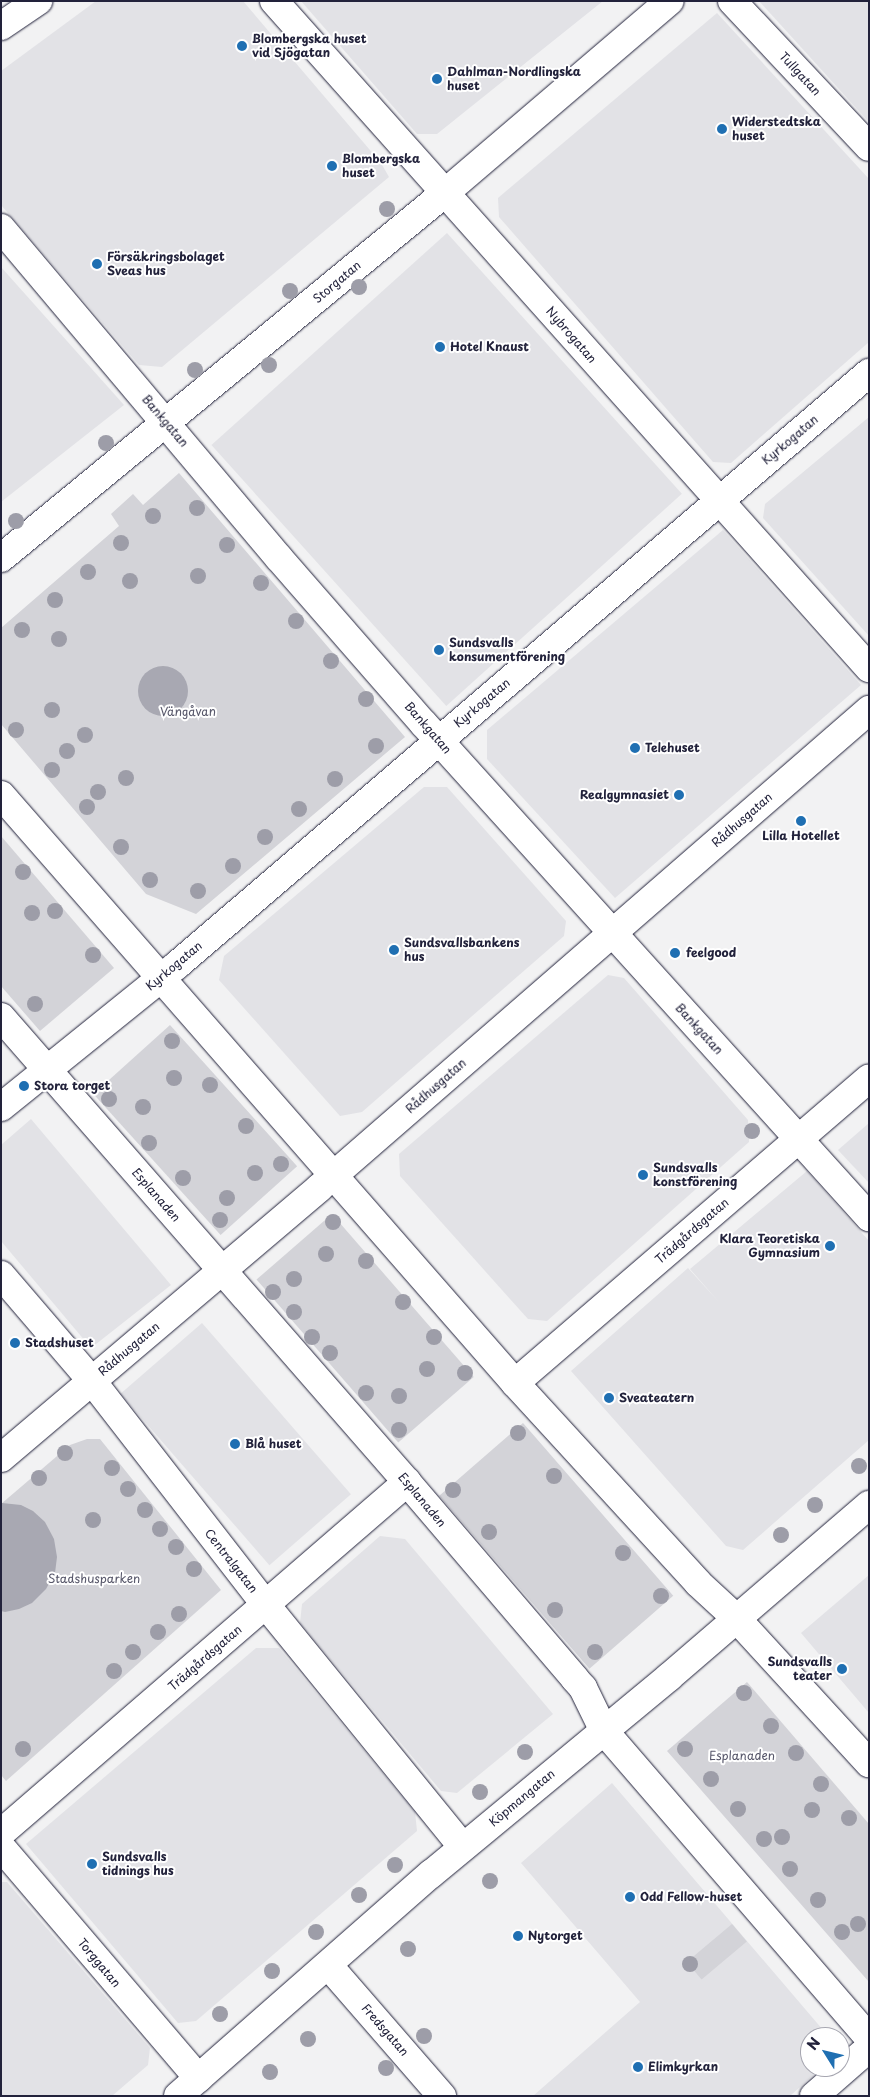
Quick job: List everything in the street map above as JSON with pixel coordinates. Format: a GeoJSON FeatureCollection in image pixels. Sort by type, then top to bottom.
{"type":"FeatureCollection","features":[{"type":"Feature","properties":{"kind":"street"},"geometry":{"type":"LineString","coordinates":[[1,26],[38,1]]}},
{"type":"Feature","properties":{"kind":"street","name":"Nybrogatan"},"geometry":{"type":"LineString","coordinates":[[274,1],[446,192],[718,501],[869,668]]}},
{"type":"Feature","properties":{"kind":"street","name":"Storgatan"},"geometry":{"type":"LineString","coordinates":[[1,558],[446,192],[670,1]]}},
{"type":"Feature","properties":{"kind":"street","name":"Tullgatan"},"geometry":{"type":"LineString","coordinates":[[732,1],[869,147]]}},
{"type":"Feature","properties":{"kind":"street","name":"Bankgatan"},"geometry":{"type":"LineString","coordinates":[[1,228],[279,558],[438,740],[869,1217]]}},
{"type":"Feature","properties":{"kind":"street","name":"Kyrkogatan"},"geometry":{"type":"LineString","coordinates":[[1,1108],[160,978],[869,373]]}},
{"type":"Feature","properties":{"kind":"street","name":"Rådhusgatan"},"geometry":{"type":"LineString","coordinates":[[1,1458],[333,1175],[869,710]]}},
{"type":"Feature","properties":{"kind":"street"},"geometry":{"type":"LineString","coordinates":[[1,795],[515,1383],[698,1583],[736,1618],[869,1763]]}},
{"type":"Feature","properties":{"kind":"street","name":"Esplanaden"},"geometry":{"type":"LineString","coordinates":[[1,1018],[407,1482],[583,1688],[604,1731],[869,2038]]}},
{"type":"Feature","properties":{"kind":"street","name":"Trädgårdsgatan"},"geometry":{"type":"LineString","coordinates":[[515,1383],[869,1079]]}},
{"type":"Feature","properties":{"kind":"street","name":"Centralgatan"},"geometry":{"type":"LineString","coordinates":[[1,1275],[92,1382],[266,1605],[463,1847]]}},
{"type":"Feature","properties":{"kind":"street","name":"Trädgårdsgatan"},"geometry":{"type":"LineString","coordinates":[[1,1833],[407,1482]]}},
{"type":"Feature","properties":{"kind":"street","name":"Köpmangatan"},"geometry":{"type":"LineString","coordinates":[[188,2087],[463,1847],[604,1731],[869,1505]]}},
{"type":"Feature","properties":{"kind":"street","name":"Torggatan"},"geometry":{"type":"LineString","coordinates":[[1,1848],[188,2087]]}},
{"type":"Feature","properties":{"kind":"street","name":"Fredsgatan"},"geometry":{"type":"LineString","coordinates":[[328,1965],[442,2096]]}},
{"type":"Feature","properties":{"kind":"street"},"geometry":{"type":"LineString","coordinates":[[814,2096],[869,2048]]}},
{"type":"Feature","properties":{"kind":"shaded area"},"geometry":{"type":"Polygon","coordinates":[[[96,1],[243,1],[381,163],[389,177],[162,367],[139,365],[1,205],[1,71],[96,1]]]}},
{"type":"Feature","properties":{"kind":"shaded area","name":"Dahlman-Nordlingska huset"},"geometry":{"type":"Polygon","coordinates":[[[301,1],[603,1],[437,134],[417,134],[301,1]]]}},
{"type":"Feature","properties":{"kind":"shaded area"},"geometry":{"type":"Polygon","coordinates":[[[759,1],[869,1],[869,122],[857,109],[759,1]]]}},
{"type":"Feature","properties":{"kind":"shaded area"},"geometry":{"type":"Polygon","coordinates":[[[717,13],[869,179],[869,342],[731,463],[713,462],[499,217],[498,198],[717,13]]]}},
{"type":"Feature","properties":{"kind":"shaded area"},"geometry":{"type":"Polygon","coordinates":[[[447,233],[682,494],[446,706],[211,445],[447,233]]]}},
{"type":"Feature","properties":{"kind":"shaded area"},"geometry":{"type":"Polygon","coordinates":[[[1,267],[124,405],[1,502],[1,267]]]}},
{"type":"Feature","properties":{"kind":"shaded area"},"geometry":{"type":"Polygon","coordinates":[[[869,417],[869,636],[763,518],[765,504],[869,417]]]}},
{"type":"Feature","properties":{"kind":"shaded area","name":"Telehuset"},"geometry":{"type":"Polygon","coordinates":[[[723,530],[861,685],[615,898],[487,759],[487,730],[723,530]]]}},
{"type":"Feature","properties":{"kind":"shaded area"},"geometry":{"type":"Polygon","coordinates":[[[158,666],[168,666],[181,673],[188,686],[188,696],[181,709],[168,716],[158,716],[149,712],[142,705],[138,696],[138,686],[142,677],[149,670],[158,666]]]}},
{"type":"Feature","properties":{"kind":"shaded area","name":"Sundsvallsbankens hus"},"geometry":{"type":"Polygon","coordinates":[[[424,787],[447,787],[566,921],[564,936],[362,1112],[340,1116],[219,980],[224,956],[424,787]]]}},
{"type":"Feature","properties":{"kind":"shaded area"},"geometry":{"type":"Polygon","coordinates":[[[608,975],[624,978],[748,1120],[749,1142],[547,1321],[528,1319],[400,1176],[399,1154],[608,975]]]}},
{"type":"Feature","properties":{"kind":"shaded area"},"geometry":{"type":"Polygon","coordinates":[[[31,1119],[171,1285],[91,1348],[1,1241],[1,1145],[31,1119]]]}},
{"type":"Feature","properties":{"kind":"shaded area"},"geometry":{"type":"Polygon","coordinates":[[[869,1123],[869,1183],[838,1150],[869,1123]]]}},
{"type":"Feature","properties":{"kind":"shaded area"},"geometry":{"type":"Polygon","coordinates":[[[807,1171],[869,1241],[869,1440],[743,1550],[726,1546],[571,1371],[688,1268],[718,1301],[690,1269],[807,1171]]]}},
{"type":"Feature","properties":{"kind":"shaded area","name":"Blå huset"},"geometry":{"type":"Polygon","coordinates":[[[202,1323],[351,1494],[269,1565],[120,1394],[202,1323]]]}},
{"type":"Feature","properties":{"kind":"shaded area"},"geometry":{"type":"Polygon","coordinates":[[[2,1503],[21,1505],[33,1511],[45,1522],[54,1539],[57,1557],[55,1573],[46,1589],[32,1603],[19,1609],[5,1612],[1,1611],[2,1503]]]}},
{"type":"Feature","properties":{"kind":"shaded area"},"geometry":{"type":"Polygon","coordinates":[[[380,1536],[405,1539],[553,1714],[457,1793],[441,1791],[300,1623],[302,1604],[380,1536]]]}},
{"type":"Feature","properties":{"kind":"shaded area","name":"Sundsvalls teater"},"geometry":{"type":"Polygon","coordinates":[[[869,1575],[869,1713],[801,1633],[869,1575]]]}},
{"type":"Feature","properties":{"kind":"shaded area"},"geometry":{"type":"Polygon","coordinates":[[[256,1648],[279,1648],[415,1812],[417,1831],[196,2021],[178,2023],[26,1844],[256,1648]]]}},
{"type":"Feature","properties":{"kind":"shaded area"},"geometry":{"type":"Polygon","coordinates":[[[612,1783],[820,2027],[800,2027],[800,2077],[811,2077],[790,2096],[533,2096],[640,2002],[521,1863],[612,1783]]]}},
{"type":"Feature","properties":{"kind":"shaded area"},"geometry":{"type":"Polygon","coordinates":[[[1,1882],[7,1882],[150,2048],[148,2065],[112,2096],[1,2096],[1,1882]]]}},
{"type":"Feature","properties":{"kind":"green space","name":"Vängåvan"},"geometry":{"type":"Polygon","coordinates":[[[179,473],[405,737],[196,914],[146,894],[1,724],[1,628],[119,526],[111,514],[133,494],[143,505],[179,473]]]}},
{"type":"Feature","properties":{"kind":"green space"},"geometry":{"type":"Polygon","coordinates":[[[1,836],[114,968],[40,1031],[1,986],[1,836]]]}},
{"type":"Feature","properties":{"kind":"green space"},"geometry":{"type":"Polygon","coordinates":[[[170,1025],[297,1166],[221,1235],[93,1094],[170,1025]]]}},
{"type":"Feature","properties":{"kind":"green space"},"geometry":{"type":"Polygon","coordinates":[[[332,1214],[474,1377],[398,1443],[257,1280],[332,1214]]]}},
{"type":"Feature","properties":{"kind":"green space"},"geometry":{"type":"Polygon","coordinates":[[[523,1423],[673,1596],[589,1669],[439,1496],[523,1423]]]}},
{"type":"Feature","properties":{"kind":"green space","name":"Stadshusparken"},"geometry":{"type":"Polygon","coordinates":[[[87,1439],[100,1439],[221,1590],[6,1781],[1,1775],[1,1504],[70,1445],[87,1439]]]}},
{"type":"Feature","properties":{"kind":"green space","name":"Esplanaden"},"geometry":{"type":"Polygon","coordinates":[[[747,1682],[869,1824],[869,1982],[667,1751],[747,1682]]]}},
{"type":"Feature","properties":{"kind":"green space"},"geometry":{"type":"Polygon","coordinates":[[[732,1924],[747,1942],[702,1980],[687,1962],[732,1924]]]}},
{"type":"Feature","properties":{"kind":"place","name":"Blombergska huset vid Sjögatan"},"geometry":{"type":"Point","coordinates":[242,46]}},
{"type":"Feature","properties":{"kind":"place","name":"Dahlman-Nordlingska huset"},"geometry":{"type":"Point","coordinates":[437,79]}},
{"type":"Feature","properties":{"kind":"place","name":"Widerstedtska huset"},"geometry":{"type":"Point","coordinates":[722,129]}},
{"type":"Feature","properties":{"kind":"place","name":"Blombergska huset"},"geometry":{"type":"Point","coordinates":[332,166]}},
{"type":"Feature","properties":{"kind":"place","name":"Försäkringsbolaget Sveas hus"},"geometry":{"type":"Point","coordinates":[97,264]}},
{"type":"Feature","properties":{"kind":"place","name":"Hotel Knaust"},"geometry":{"type":"Point","coordinates":[440,347]}},
{"type":"Feature","properties":{"kind":"place","name":"Sundsvalls konsumentförening"},"geometry":{"type":"Point","coordinates":[439,650]}},
{"type":"Feature","properties":{"kind":"place","name":"Telehuset"},"geometry":{"type":"Point","coordinates":[635,748]}},
{"type":"Feature","properties":{"kind":"place","name":"Realgymnasiet"},"geometry":{"type":"Point","coordinates":[679,795]}},
{"type":"Feature","properties":{"kind":"place","name":"Lilla Hotellet"},"geometry":{"type":"Point","coordinates":[801,821]}},
{"type":"Feature","properties":{"kind":"place","name":"Sundsvallsbankens hus"},"geometry":{"type":"Point","coordinates":[394,950]}},
{"type":"Feature","properties":{"kind":"place","name":"feelgood"},"geometry":{"type":"Point","coordinates":[675,953]}},
{"type":"Feature","properties":{"kind":"place","name":"Stora torget"},"geometry":{"type":"Point","coordinates":[24,1086]}},
{"type":"Feature","properties":{"kind":"place","name":"Sundsvalls konstförening"},"geometry":{"type":"Point","coordinates":[643,1175]}},
{"type":"Feature","properties":{"kind":"place","name":"Klara Teoretiska Gymnasium"},"geometry":{"type":"Point","coordinates":[830,1246]}},
{"type":"Feature","properties":{"kind":"place","name":"Stadshuset"},"geometry":{"type":"Point","coordinates":[15,1343]}},
{"type":"Feature","properties":{"kind":"place","name":"Sveateatern"},"geometry":{"type":"Point","coordinates":[609,1398]}},
{"type":"Feature","properties":{"kind":"place","name":"Blå huset"},"geometry":{"type":"Point","coordinates":[235,1444]}},
{"type":"Feature","properties":{"kind":"place","name":"Sundsvalls teater"},"geometry":{"type":"Point","coordinates":[842,1669]}},
{"type":"Feature","properties":{"kind":"place","name":"Sundsvalls tidnings hus"},"geometry":{"type":"Point","coordinates":[92,1864]}},
{"type":"Feature","properties":{"kind":"place","name":"Odd Fellow-huset"},"geometry":{"type":"Point","coordinates":[630,1897]}},
{"type":"Feature","properties":{"kind":"place","name":"Nytorget"},"geometry":{"type":"Point","coordinates":[518,1936]}},
{"type":"Feature","properties":{"kind":"place","name":"Elimkyrkan"},"geometry":{"type":"Point","coordinates":[638,2067]}}]}
